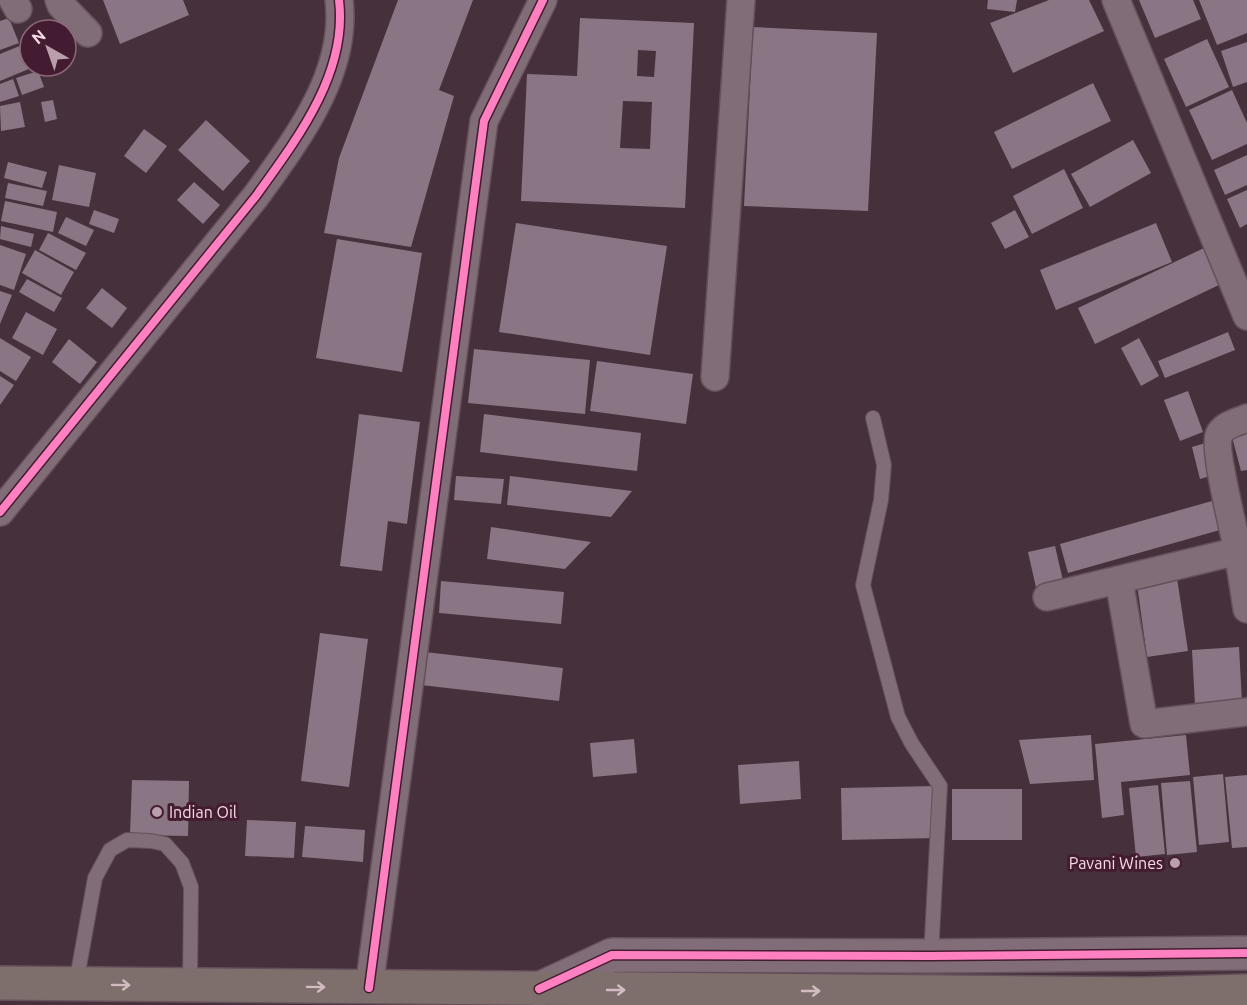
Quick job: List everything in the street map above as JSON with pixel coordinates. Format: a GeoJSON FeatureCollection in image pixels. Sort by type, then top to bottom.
{"type":"FeatureCollection","features":[{"type":"Feature","properties":{"kind":"highway"},"geometry":{"type":"LineString","coordinates":[[0,983],[1132,993],[1247,991]]}},
{"type":"Feature","properties":{"kind":"street"},"geometry":{"type":"LineString","coordinates":[[59,0],[88,33]]}},
{"type":"Feature","properties":{"kind":"street"},"geometry":{"type":"LineString","coordinates":[[0,512],[256,196],[283,158],[309,117],[336,55],[340,34],[339,0]]}},
{"type":"Feature","properties":{"kind":"street"},"geometry":{"type":"LineString","coordinates":[[369,988],[484,121],[543,0]]}},
{"type":"Feature","properties":{"kind":"street"},"geometry":{"type":"LineString","coordinates":[[715,377],[741,0]]}},
{"type":"Feature","properties":{"kind":"street"},"geometry":{"type":"LineString","coordinates":[[1116,0],[1247,316]]}},
{"type":"Feature","properties":{"kind":"street"},"geometry":{"type":"LineString","coordinates":[[1247,418],[1228,426],[1218,437],[1219,454],[1247,609]]}},
{"type":"Feature","properties":{"kind":"street"},"geometry":{"type":"LineString","coordinates":[[1047,597],[1238,550]]}},
{"type":"Feature","properties":{"kind":"street"},"geometry":{"type":"LineString","coordinates":[[1119,580],[1144,724],[1247,712]]}},
{"type":"Feature","properties":{"kind":"street"},"geometry":{"type":"LineString","coordinates":[[539,989],[612,955],[931,956],[1247,953]]}},
{"type":"Feature","properties":{"kind":"lane"},"geometry":{"type":"LineString","coordinates":[[873,418],[884,465],[881,500],[863,585],[898,717],[912,744],[940,786],[931,956]]}},
{"type":"Feature","properties":{"kind":"lane"},"geometry":{"type":"LineString","coordinates":[[75,984],[95,878],[110,850],[127,840],[165,844],[182,862],[191,887],[190,986]]}},
{"type":"Feature","properties":{"kind":"building"},"geometry":{"type":"Polygon","coordinates":[[[103,0],[183,0],[189,15],[120,44],[103,0]]]}},
{"type":"Feature","properties":{"kind":"building"},"geometry":{"type":"Polygon","coordinates":[[[398,0],[473,0],[439,90],[454,96],[411,247],[324,233],[339,158],[398,0]]]}},
{"type":"Feature","properties":{"kind":"building"},"geometry":{"type":"Polygon","coordinates":[[[988,0],[1017,0],[1015,12],[987,9],[988,0]]]}},
{"type":"Feature","properties":{"kind":"building"},"geometry":{"type":"Polygon","coordinates":[[[1049,0],[1089,0],[1104,31],[1013,73],[990,23],[1049,0]]]}},
{"type":"Feature","properties":{"kind":"building"},"geometry":{"type":"Polygon","coordinates":[[[1139,0],[1193,0],[1201,19],[1155,38],[1139,0]]]}},
{"type":"Feature","properties":{"kind":"building"},"geometry":{"type":"Polygon","coordinates":[[[1199,0],[1247,0],[1247,33],[1217,45],[1199,0]]]}},
{"type":"Feature","properties":{"kind":"building"},"geometry":{"type":"Polygon","coordinates":[[[9,18],[18,43],[0,50],[0,21],[9,18]]]}},
{"type":"Feature","properties":{"kind":"building"},"geometry":{"type":"Polygon","coordinates":[[[580,18],[694,23],[685,208],[521,201],[527,74],[577,76],[580,18]],[[638,50],[637,76],[654,77],[656,51],[638,50]],[[623,101],[620,148],[650,149],[652,102],[623,101]]]}},
{"type":"Feature","properties":{"kind":"building"},"geometry":{"type":"Polygon","coordinates":[[[753,27],[877,33],[868,211],[744,206],[753,27]]]}},
{"type":"Feature","properties":{"kind":"building"},"geometry":{"type":"Polygon","coordinates":[[[1207,39],[1229,87],[1186,107],[1164,59],[1207,39]]]}},
{"type":"Feature","properties":{"kind":"building"},"geometry":{"type":"Polygon","coordinates":[[[1247,42],[1247,82],[1233,87],[1221,51],[1247,42]]]}},
{"type":"Feature","properties":{"kind":"building"},"geometry":{"type":"Polygon","coordinates":[[[18,47],[18,74],[0,81],[0,54],[18,47]]]}},
{"type":"Feature","properties":{"kind":"building"},"geometry":{"type":"Polygon","coordinates":[[[16,78],[41,78],[44,87],[22,95],[16,78]]]}},
{"type":"Feature","properties":{"kind":"building"},"geometry":{"type":"Polygon","coordinates":[[[13,79],[19,96],[0,102],[0,84],[13,79]]]}},
{"type":"Feature","properties":{"kind":"building"},"geometry":{"type":"Polygon","coordinates":[[[1093,83],[1111,121],[1012,169],[994,132],[1093,83]]]}},
{"type":"Feature","properties":{"kind":"building"},"geometry":{"type":"Polygon","coordinates":[[[1232,90],[1247,123],[1247,144],[1212,160],[1189,110],[1232,90]]]}},
{"type":"Feature","properties":{"kind":"building"},"geometry":{"type":"Polygon","coordinates":[[[53,100],[57,119],[45,122],[41,102],[53,100]]]}},
{"type":"Feature","properties":{"kind":"building"},"geometry":{"type":"Polygon","coordinates":[[[20,102],[25,127],[1,131],[0,106],[20,102]]]}},
{"type":"Feature","properties":{"kind":"building"},"geometry":{"type":"Polygon","coordinates":[[[206,120],[250,161],[223,191],[178,150],[206,120]]]}},
{"type":"Feature","properties":{"kind":"building"},"geometry":{"type":"Polygon","coordinates":[[[144,129],[167,146],[146,173],[124,156],[144,129]]]}},
{"type":"Feature","properties":{"kind":"building"},"geometry":{"type":"Polygon","coordinates":[[[1133,140],[1151,173],[1090,207],[1071,174],[1133,140]]]}},
{"type":"Feature","properties":{"kind":"building"},"geometry":{"type":"Polygon","coordinates":[[[1247,155],[1247,185],[1225,195],[1214,170],[1247,155]]]}},
{"type":"Feature","properties":{"kind":"building"},"geometry":{"type":"Polygon","coordinates":[[[8,162],[47,172],[42,188],[4,178],[8,162]]]}},
{"type":"Feature","properties":{"kind":"building"},"geometry":{"type":"Polygon","coordinates":[[[59,165],[96,173],[89,207],[52,200],[59,165]]]}},
{"type":"Feature","properties":{"kind":"building"},"geometry":{"type":"Polygon","coordinates":[[[1064,169],[1083,208],[1032,234],[1013,196],[1064,169]]]}},
{"type":"Feature","properties":{"kind":"building"},"geometry":{"type":"Polygon","coordinates":[[[194,182],[220,205],[203,224],[177,200],[194,182]]]}},
{"type":"Feature","properties":{"kind":"building"},"geometry":{"type":"Polygon","coordinates":[[[8,183],[47,191],[43,206],[5,198],[8,183]]]}},
{"type":"Feature","properties":{"kind":"building"},"geometry":{"type":"Polygon","coordinates":[[[1247,190],[1247,224],[1240,228],[1227,199],[1247,190]]]}},
{"type":"Feature","properties":{"kind":"building"},"geometry":{"type":"Polygon","coordinates":[[[5,201],[57,212],[53,232],[1,221],[5,201]]]}},
{"type":"Feature","properties":{"kind":"building"},"geometry":{"type":"Polygon","coordinates":[[[94,210],[119,219],[114,233],[89,224],[94,210]]]}},
{"type":"Feature","properties":{"kind":"building"},"geometry":{"type":"Polygon","coordinates":[[[1015,210],[1029,237],[1005,249],[991,223],[1015,210]]]}},
{"type":"Feature","properties":{"kind":"building"},"geometry":{"type":"Polygon","coordinates":[[[66,217],[94,230],[86,246],[58,233],[66,217]]]}},
{"type":"Feature","properties":{"kind":"building"},"geometry":{"type":"Polygon","coordinates":[[[516,223],[667,246],[650,355],[499,332],[516,223]]]}},
{"type":"Feature","properties":{"kind":"building"},"geometry":{"type":"Polygon","coordinates":[[[1156,223],[1172,262],[1056,310],[1040,270],[1156,223]]]}},
{"type":"Feature","properties":{"kind":"building"},"geometry":{"type":"Polygon","coordinates":[[[1,226],[34,234],[31,247],[0,239],[1,226]]]}},
{"type":"Feature","properties":{"kind":"building"},"geometry":{"type":"Polygon","coordinates":[[[48,233],[86,253],[76,270],[39,250],[48,233]]]}},
{"type":"Feature","properties":{"kind":"building"},"geometry":{"type":"Polygon","coordinates":[[[337,239],[422,253],[402,372],[316,358],[337,239]]]}},
{"type":"Feature","properties":{"kind":"building"},"geometry":{"type":"Polygon","coordinates":[[[0,245],[26,254],[14,290],[0,285],[0,245]]]}},
{"type":"Feature","properties":{"kind":"building"},"geometry":{"type":"Polygon","coordinates":[[[1204,248],[1221,284],[1095,344],[1078,308],[1204,248]]]}},
{"type":"Feature","properties":{"kind":"building"},"geometry":{"type":"Polygon","coordinates":[[[35,250],[74,272],[61,295],[22,273],[35,250]]]}},
{"type":"Feature","properties":{"kind":"building"},"geometry":{"type":"Polygon","coordinates":[[[27,279],[62,298],[54,312],[19,292],[27,279]]]}},
{"type":"Feature","properties":{"kind":"building"},"geometry":{"type":"Polygon","coordinates":[[[102,288],[127,308],[112,328],[86,308],[102,288]]]}},
{"type":"Feature","properties":{"kind":"building"},"geometry":{"type":"Polygon","coordinates":[[[0,291],[12,295],[0,324],[0,291]]]}},
{"type":"Feature","properties":{"kind":"building"},"geometry":{"type":"Polygon","coordinates":[[[26,312],[57,329],[43,355],[12,338],[26,312]]]}},
{"type":"Feature","properties":{"kind":"building"},"geometry":{"type":"Polygon","coordinates":[[[1228,332],[1235,350],[1165,378],[1158,361],[1228,332]]]}},
{"type":"Feature","properties":{"kind":"building"},"geometry":{"type":"Polygon","coordinates":[[[0,338],[31,357],[16,381],[0,371],[0,338]]]}},
{"type":"Feature","properties":{"kind":"building"},"geometry":{"type":"Polygon","coordinates":[[[1139,338],[1159,376],[1141,386],[1121,348],[1139,338]]]}},
{"type":"Feature","properties":{"kind":"building"},"geometry":{"type":"Polygon","coordinates":[[[69,339],[97,362],[80,384],[52,362],[69,339]]]}},
{"type":"Feature","properties":{"kind":"building"},"geometry":{"type":"Polygon","coordinates":[[[474,349],[590,360],[585,414],[468,403],[474,349]]]}},
{"type":"Feature","properties":{"kind":"building"},"geometry":{"type":"Polygon","coordinates":[[[597,361],[693,374],[686,424],[590,411],[597,361]]]}},
{"type":"Feature","properties":{"kind":"building"},"geometry":{"type":"Polygon","coordinates":[[[0,376],[14,385],[0,405],[0,376]]]}},
{"type":"Feature","properties":{"kind":"building"},"geometry":{"type":"Polygon","coordinates":[[[1188,391],[1203,432],[1180,441],[1164,400],[1188,391]]]}},
{"type":"Feature","properties":{"kind":"building"},"geometry":{"type":"Polygon","coordinates":[[[359,414],[420,422],[407,524],[388,521],[382,571],[340,566],[359,414]]]}},
{"type":"Feature","properties":{"kind":"building"},"geometry":{"type":"Polygon","coordinates":[[[484,414],[641,433],[637,471],[480,452],[484,414]]]}},
{"type":"Feature","properties":{"kind":"building"},"geometry":{"type":"Polygon","coordinates":[[[1247,433],[1247,470],[1241,471],[1232,437],[1247,433]]]}},
{"type":"Feature","properties":{"kind":"building"},"geometry":{"type":"Polygon","coordinates":[[[1209,442],[1217,474],[1200,479],[1192,447],[1209,442]]]}},
{"type":"Feature","properties":{"kind":"building"},"geometry":{"type":"Polygon","coordinates":[[[456,476],[504,479],[501,504],[454,500],[456,476]]]}},
{"type":"Feature","properties":{"kind":"building"},"geometry":{"type":"Polygon","coordinates":[[[510,476],[632,491],[611,517],[507,505],[510,476]]]}},
{"type":"Feature","properties":{"kind":"building"},"geometry":{"type":"Polygon","coordinates":[[[1219,499],[1227,528],[1068,573],[1060,544],[1219,499]]]}},
{"type":"Feature","properties":{"kind":"building"},"geometry":{"type":"Polygon","coordinates":[[[491,527],[591,542],[565,569],[487,559],[491,527]]]}},
{"type":"Feature","properties":{"kind":"building"},"geometry":{"type":"Polygon","coordinates":[[[1055,546],[1064,585],[1037,592],[1028,552],[1055,546]]]}},
{"type":"Feature","properties":{"kind":"building"},"geometry":{"type":"Polygon","coordinates":[[[1177,578],[1188,651],[1147,657],[1137,584],[1177,578]]]}},
{"type":"Feature","properties":{"kind":"building"},"geometry":{"type":"Polygon","coordinates":[[[441,581],[564,592],[561,624],[439,613],[441,581]]]}},
{"type":"Feature","properties":{"kind":"building"},"geometry":{"type":"Polygon","coordinates":[[[320,633],[368,639],[349,787],[301,781],[320,633]]]}},
{"type":"Feature","properties":{"kind":"building"},"geometry":{"type":"Polygon","coordinates":[[[1239,647],[1242,702],[1195,705],[1192,650],[1239,647]]]}},
{"type":"Feature","properties":{"kind":"building"},"geometry":{"type":"Polygon","coordinates":[[[425,652],[563,668],[559,701],[421,685],[425,652]]]}},
{"type":"Feature","properties":{"kind":"building"},"geometry":{"type":"Polygon","coordinates":[[[1091,735],[1094,780],[1030,784],[1019,740],[1091,735]]]}},
{"type":"Feature","properties":{"kind":"building"},"geometry":{"type":"Polygon","coordinates":[[[1186,735],[1190,775],[1121,782],[1124,815],[1102,818],[1095,744],[1186,735]]]}},
{"type":"Feature","properties":{"kind":"building"},"geometry":{"type":"Polygon","coordinates":[[[634,739],[637,773],[593,777],[590,743],[634,739]]]}},
{"type":"Feature","properties":{"kind":"building"},"geometry":{"type":"Polygon","coordinates":[[[799,761],[801,799],[740,804],[738,765],[799,761]]]}},
{"type":"Feature","properties":{"kind":"building"},"geometry":{"type":"Polygon","coordinates":[[[1223,774],[1229,842],[1199,845],[1193,777],[1223,774]]]}},
{"type":"Feature","properties":{"kind":"building"},"geometry":{"type":"Polygon","coordinates":[[[1247,775],[1247,847],[1232,848],[1225,777],[1247,775]]]}},
{"type":"Feature","properties":{"kind":"building"},"geometry":{"type":"Polygon","coordinates":[[[132,780],[189,781],[188,836],[130,835],[132,780]]]}},
{"type":"Feature","properties":{"kind":"building"},"geometry":{"type":"Polygon","coordinates":[[[1190,781],[1197,852],[1167,855],[1161,783],[1190,781]]]}},
{"type":"Feature","properties":{"kind":"building"},"geometry":{"type":"Polygon","coordinates":[[[1158,785],[1165,854],[1136,857],[1129,788],[1158,785]]]}},
{"type":"Feature","properties":{"kind":"building"},"geometry":{"type":"Polygon","coordinates":[[[935,786],[936,838],[842,840],[841,788],[935,786]]]}},
{"type":"Feature","properties":{"kind":"building"},"geometry":{"type":"Polygon","coordinates":[[[952,789],[1022,789],[1022,840],[952,840],[952,789]]]}},
{"type":"Feature","properties":{"kind":"building"},"geometry":{"type":"Polygon","coordinates":[[[247,820],[296,822],[294,858],[245,856],[247,820]]]}},
{"type":"Feature","properties":{"kind":"building"},"geometry":{"type":"Polygon","coordinates":[[[305,826],[365,830],[363,862],[302,857],[305,826]]]}},
{"type":"Feature","properties":{"kind":"cycle path"},"geometry":{"type":"LineString","coordinates":[[0,512],[256,196],[288,152],[328,79],[336,53],[340,27],[339,0]]}},
{"type":"Feature","properties":{"kind":"cycle path"},"geometry":{"type":"LineString","coordinates":[[369,988],[484,121],[543,0]]}},
{"type":"Feature","properties":{"kind":"cycle path"},"geometry":{"type":"LineString","coordinates":[[539,989],[612,955],[931,956],[1247,953]]}},
{"type":"Feature","properties":{"kind":"place","name":"Indian Oil"},"geometry":{"type":"Point","coordinates":[157,812]}},
{"type":"Feature","properties":{"kind":"place","name":"Pavani Wines"},"geometry":{"type":"Point","coordinates":[1175,863]}}]}
